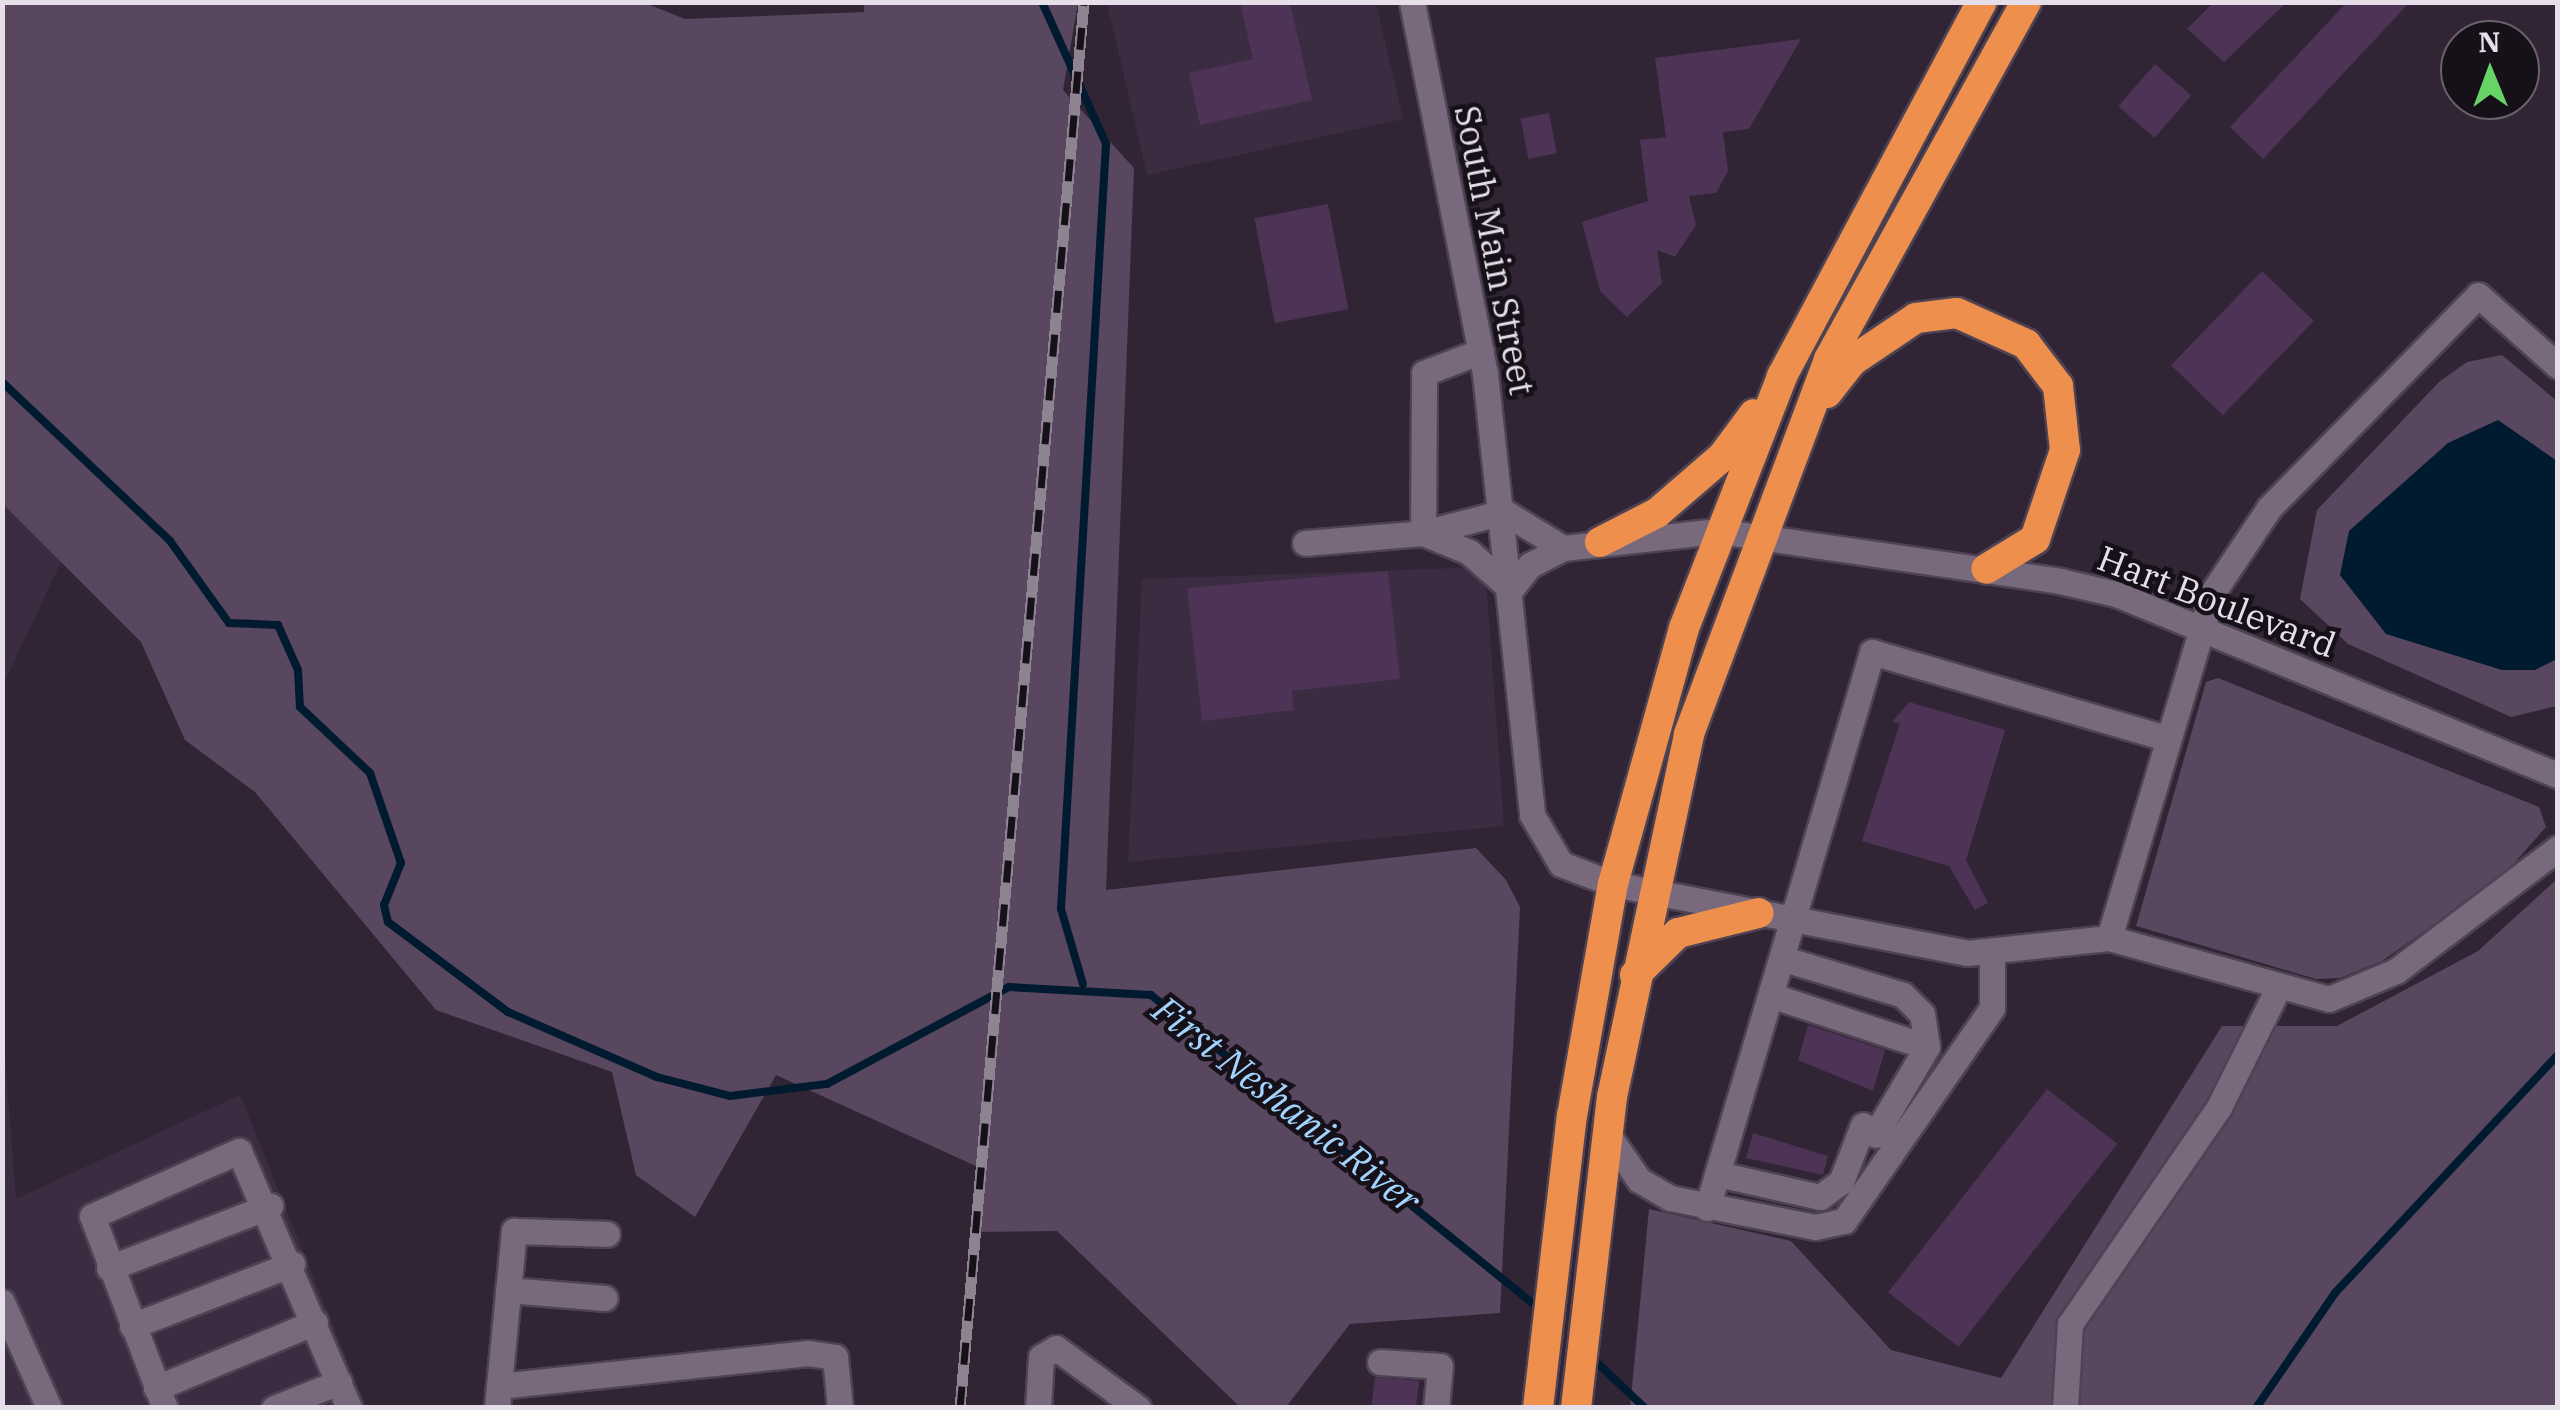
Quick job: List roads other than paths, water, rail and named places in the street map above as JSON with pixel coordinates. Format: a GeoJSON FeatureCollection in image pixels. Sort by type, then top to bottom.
{"type":"FeatureCollection","features":[{"type":"Feature","properties":{"kind":"highway"},"geometry":{"type":"LineString","coordinates":[[1538,1408],[1554,1268],[1613,884],[1718,531],[1782,376],[1982,2]]}},
{"type":"Feature","properties":{"kind":"highway"},"geometry":{"type":"LineString","coordinates":[[1577,1400],[1608,1134],[1633,978],[1689,734],[1803,422],[1869,280],[2026,2]]}},
{"type":"Feature","properties":{"kind":"highway"},"geometry":{"type":"LineString","coordinates":[[1803,422],[1852,361],[1916,318],[1957,313],[2026,344],[2058,386],[2065,450],[2035,539],[1986,569]]}},
{"type":"Feature","properties":{"kind":"highway"},"geometry":{"type":"LineString","coordinates":[[1600,542],[1657,512],[1722,456],[1782,376]]}},
{"type":"Feature","properties":{"kind":"highway"},"geometry":{"type":"LineString","coordinates":[[1633,978],[1678,933],[1759,913]]}},
{"type":"Feature","properties":{"kind":"street","name":"South Main Street"},"geometry":{"type":"LineString","coordinates":[[1412,2],[1481,351],[1504,512],[1537,832],[1561,864],[1613,884],[1797,922],[1992,952],[2109,938]]}},
{"type":"Feature","properties":{"kind":"street"},"geometry":{"type":"LineString","coordinates":[[2558,366],[2478,295],[2269,508],[2201,628],[2109,938],[2278,990],[2329,999],[2372,986],[2504,897],[2558,848]]}},
{"type":"Feature","properties":{"kind":"street"},"geometry":{"type":"LineString","coordinates":[[1423,533],[1424,372],[1481,351]]}},
{"type":"Feature","properties":{"kind":"street"},"geometry":{"type":"LineString","coordinates":[[1305,543],[1423,533],[1504,512],[1564,548]]}},
{"type":"Feature","properties":{"kind":"street"},"geometry":{"type":"LineString","coordinates":[[1423,533],[1469,552],[1511,589],[1530,565],[1564,548],[1718,531]]}},
{"type":"Feature","properties":{"kind":"street","name":"Hart Boulevard"},"geometry":{"type":"LineString","coordinates":[[1718,531],[1760,532],[2116,594],[2558,775]]}},
{"type":"Feature","properties":{"kind":"street"},"geometry":{"type":"LineString","coordinates":[[1707,1208],[1797,922],[1872,652],[2166,738]]}},
{"type":"Feature","properties":{"kind":"street"},"geometry":{"type":"LineString","coordinates":[[1608,1134],[1639,1180],[1707,1208],[1815,1227],[1851,1216],[1992,1008],[1992,952]]}},
{"type":"Feature","properties":{"kind":"street"},"geometry":{"type":"LineString","coordinates":[[1778,978],[1926,1031]]}},
{"type":"Feature","properties":{"kind":"street"},"geometry":{"type":"LineString","coordinates":[[1778,978],[1904,995],[1926,1031]]}},
{"type":"Feature","properties":{"kind":"street"},"geometry":{"type":"LineString","coordinates":[[2065,1408],[2070,1324],[2218,1106],[2278,990]]}},
{"type":"Feature","properties":{"kind":"street"},"geometry":{"type":"LineString","coordinates":[[1718,1174],[1820,1198],[1841,1182],[1926,1031]]}},
{"type":"Feature","properties":{"kind":"street"},"geometry":{"type":"LineString","coordinates":[[314,1322],[160,1398],[92,1225],[101,1207],[240,1151],[270,1206],[349,1408]]}},
{"type":"Feature","properties":{"kind":"street"},"geometry":{"type":"LineString","coordinates":[[110,1268],[270,1206]]}},
{"type":"Feature","properties":{"kind":"street"},"geometry":{"type":"LineString","coordinates":[[607,1234],[520,1227],[508,1290],[498,1397],[808,1353],[835,1357],[840,1408]]}},
{"type":"Feature","properties":{"kind":"street"},"geometry":{"type":"LineString","coordinates":[[132,1326],[292,1264]]}},
{"type":"Feature","properties":{"kind":"street"},"geometry":{"type":"LineString","coordinates":[[508,1290],[605,1298]]}},
{"type":"Feature","properties":{"kind":"street"},"geometry":{"type":"LineString","coordinates":[[2,1302],[49,1408]]}},
{"type":"Feature","properties":{"kind":"street"},"geometry":{"type":"LineString","coordinates":[[1038,1408],[1041,1356],[1056,1348],[1138,1408]]}},
{"type":"Feature","properties":{"kind":"street"},"geometry":{"type":"LineString","coordinates":[[1380,1362],[1440,1366],[1436,1408]]}},
{"type":"Feature","properties":{"kind":"street"},"geometry":{"type":"LineString","coordinates":[[274,1408],[339,1382]]}},
{"type":"Feature","properties":{"kind":"water"},"geometry":{"type":"Polygon","coordinates":[[[2498,420],[2557,461],[2557,659],[2535,670],[2502,670],[2386,634],[2340,575],[2349,531],[2448,443],[2498,420]]]}},
{"type":"Feature","properties":{"kind":"waterway"},"geometry":{"type":"LineString","coordinates":[[1042,2],[1106,144],[1061,909],[1083,984]]}},
{"type":"Feature","properties":{"kind":"waterway","name":"First Neshanic River"},"geometry":{"type":"LineString","coordinates":[[2,382],[170,541],[229,623],[278,625],[298,670],[300,707],[370,773],[401,863],[384,905],[388,922],[508,1012],[657,1077],[730,1096],[827,1084],[1009,987],[1151,995],[1541,1310]]}},
{"type":"Feature","properties":{"kind":"waterway"},"geometry":{"type":"LineString","coordinates":[[2256,1408],[2335,1293],[2558,1055]]}},
{"type":"Feature","properties":{"kind":"waterway","name":"First Neshanic River"},"geometry":{"type":"LineString","coordinates":[[1591,1357],[1645,1408]]}},
{"type":"Feature","properties":{"kind":"railway"},"geometry":{"type":"LineString","coordinates":[[960,1408],[1084,2]]}}]}
